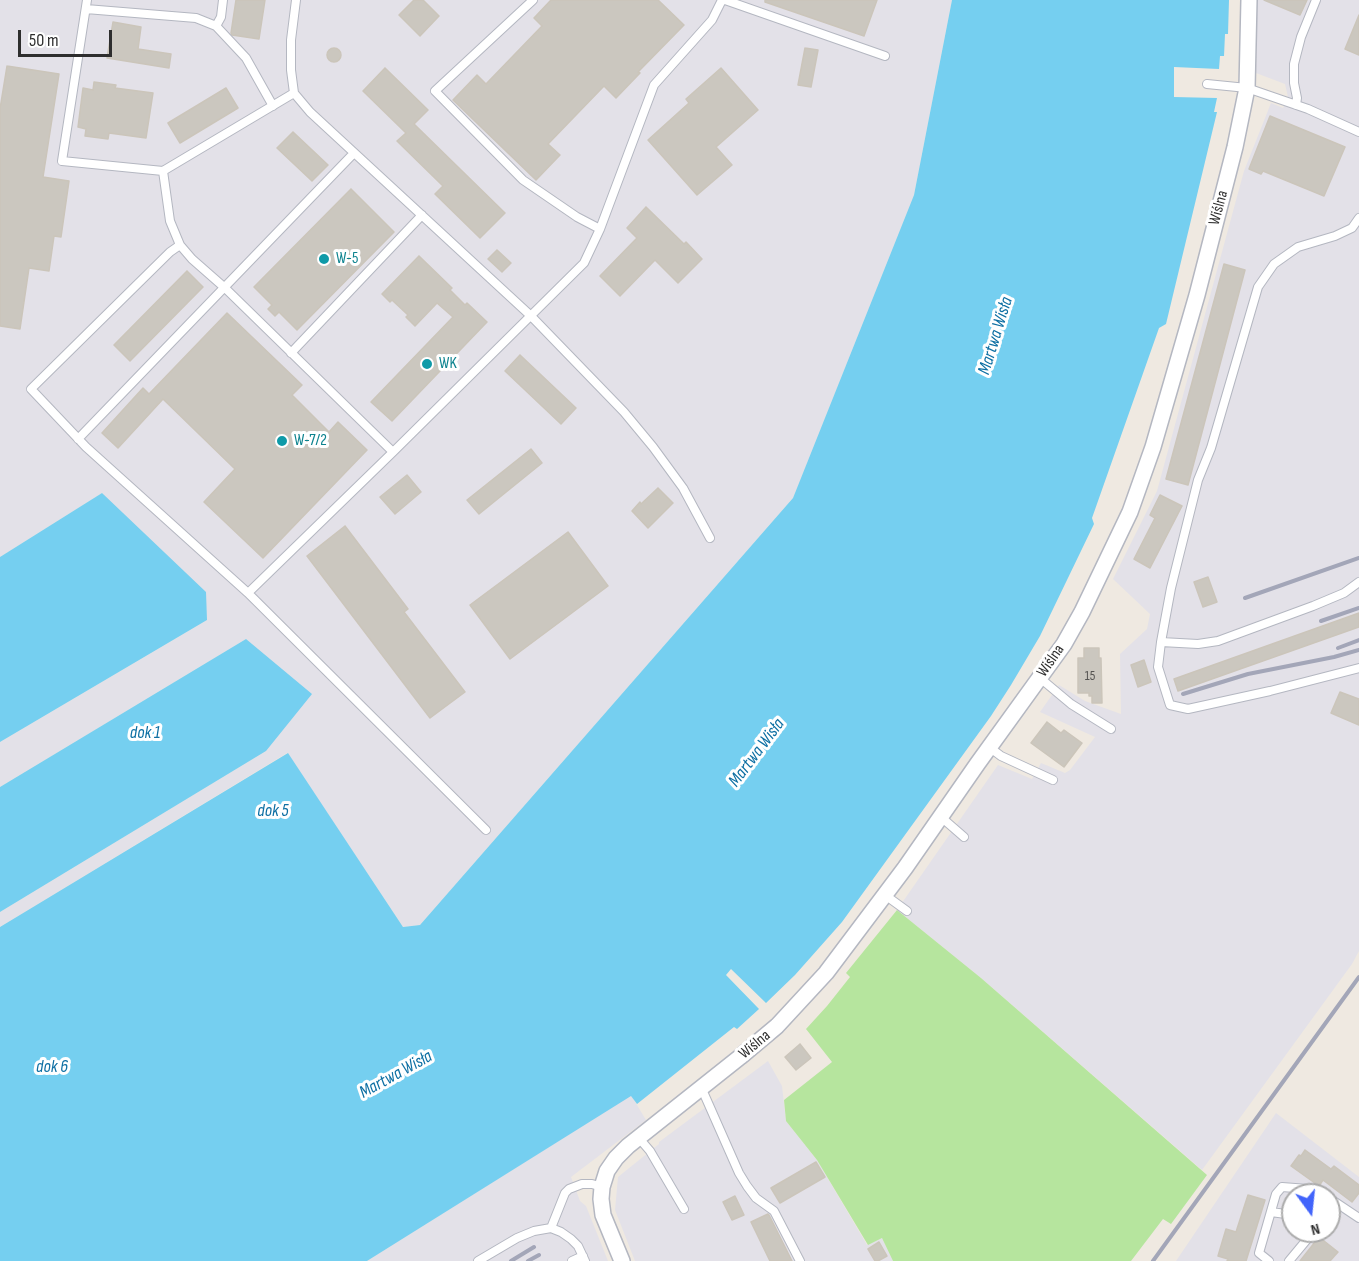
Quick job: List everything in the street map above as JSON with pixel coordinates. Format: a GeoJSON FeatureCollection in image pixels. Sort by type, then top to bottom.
{"type":"FeatureCollection","features":[{"type":"Feature","properties":{"kind":"street","name":"Wiślna"},"geometry":{"type":"LineString","coordinates":[[602,1187],[607,1171],[616,1158],[787,1016],[826,973],[885,895],[1040,678],[1064,644],[1082,612],[1130,512],[1154,447],[1197,295],[1235,147],[1247,88],[1249,0]]}},
{"type":"Feature","properties":{"kind":"street"},"geometry":{"type":"LineString","coordinates":[[602,1187],[603,1215],[622,1261]]}},
{"type":"Feature","properties":{"kind":"lane"},"geometry":{"type":"LineString","coordinates":[[216,26],[221,17],[223,0]]}},
{"type":"Feature","properties":{"kind":"lane"},"geometry":{"type":"LineString","coordinates":[[296,0],[291,40],[294,93],[310,112],[531,316],[624,412],[683,489],[710,538]]}},
{"type":"Feature","properties":{"kind":"lane"},"geometry":{"type":"LineString","coordinates":[[533,0],[435,91],[523,180],[600,229]]}},
{"type":"Feature","properties":{"kind":"lane"},"geometry":{"type":"LineString","coordinates":[[248,593],[584,263],[600,229],[654,85],[712,20],[723,0],[885,56]]}},
{"type":"Feature","properties":{"kind":"lane"},"geometry":{"type":"LineString","coordinates":[[1296,105],[1294,64],[1301,38],[1316,0]]}},
{"type":"Feature","properties":{"kind":"lane"},"geometry":{"type":"LineString","coordinates":[[273,106],[246,58],[216,26],[196,18],[86,4],[62,161],[163,171],[273,106],[294,93]]}},
{"type":"Feature","properties":{"kind":"lane"},"geometry":{"type":"LineString","coordinates":[[1207,84],[1247,88],[1296,105],[1359,132]]}},
{"type":"Feature","properties":{"kind":"lane"},"geometry":{"type":"LineString","coordinates":[[78,439],[354,153]]}},
{"type":"Feature","properties":{"kind":"lane"},"geometry":{"type":"LineString","coordinates":[[163,171],[170,221],[180,244],[192,259],[225,288],[393,452]]}},
{"type":"Feature","properties":{"kind":"lane"},"geometry":{"type":"LineString","coordinates":[[291,353],[422,215]]}},
{"type":"Feature","properties":{"kind":"lane"},"geometry":{"type":"LineString","coordinates":[[1359,218],[1352,228],[1335,236],[1298,247],[1274,264],[1258,287],[1211,448],[1198,480],[1171,588],[1158,667],[1170,705],[1188,709],[1359,668]]}},
{"type":"Feature","properties":{"kind":"lane"},"geometry":{"type":"LineString","coordinates":[[180,244],[31,389],[78,439],[248,593],[486,830]]}},
{"type":"Feature","properties":{"kind":"lane"},"geometry":{"type":"LineString","coordinates":[[1161,642],[1198,644],[1218,641],[1323,602],[1344,593],[1359,582]]}},
{"type":"Feature","properties":{"kind":"lane"},"geometry":{"type":"LineString","coordinates":[[1040,678],[1071,704],[1111,729]]}},
{"type":"Feature","properties":{"kind":"lane"},"geometry":{"type":"LineString","coordinates":[[989,747],[1001,756],[1053,780]]}},
{"type":"Feature","properties":{"kind":"lane"},"geometry":{"type":"LineString","coordinates":[[941,817],[964,837]]}},
{"type":"Feature","properties":{"kind":"lane"},"geometry":{"type":"LineString","coordinates":[[885,895],[907,911]]}},
{"type":"Feature","properties":{"kind":"lane"},"geometry":{"type":"LineString","coordinates":[[701,1087],[739,1173],[756,1198],[774,1211],[800,1261]]}},
{"type":"Feature","properties":{"kind":"lane"},"geometry":{"type":"LineString","coordinates":[[639,1137],[655,1159],[684,1209]]}},
{"type":"Feature","properties":{"kind":"lane"},"geometry":{"type":"LineString","coordinates":[[551,1228],[565,1193],[569,1189],[582,1184],[602,1187]]}},
{"type":"Feature","properties":{"kind":"lane"},"geometry":{"type":"LineString","coordinates":[[1269,1261],[1259,1253],[1276,1194],[1281,1188]]}},
{"type":"Feature","properties":{"kind":"lane"},"geometry":{"type":"LineString","coordinates":[[1341,1206],[1359,1218]]}},
{"type":"Feature","properties":{"kind":"lane"},"geometry":{"type":"LineString","coordinates":[[1271,1212],[1281,1213]]}},
{"type":"Feature","properties":{"kind":"lane"},"geometry":{"type":"LineString","coordinates":[[478,1261],[518,1238],[544,1228],[561,1232],[578,1246],[584,1259],[572,1261]]}},
{"type":"Feature","properties":{"kind":"lane"},"geometry":{"type":"LineString","coordinates":[[1289,1261],[1304,1243]]}},
{"type":"Feature","properties":{"kind":"shaded area"},"geometry":{"type":"Polygon","coordinates":[[[0,0],[952,0],[914,195],[793,498],[420,925],[403,927],[287,753],[0,927],[0,912],[266,751],[246,639],[0,787],[0,742],[207,620],[102,493],[0,557],[0,0]]]}},
{"type":"Feature","properties":{"kind":"shaded area"},"geometry":{"type":"Polygon","coordinates":[[[1257,0],[1359,0],[1359,951],[1352,964],[1202,1170],[981,978],[897,910],[998,765],[1032,779],[1041,763],[1065,773],[1070,770],[1095,737],[1040,712],[1059,685],[1085,701],[1121,714],[1120,654],[1147,629],[1150,614],[1113,579],[1157,491],[1244,171],[1271,103],[1283,108],[1288,97],[1285,84],[1256,73],[1257,0]]]}},
{"type":"Feature","properties":{"kind":"shaded area"},"geometry":{"type":"Polygon","coordinates":[[[768,1061],[782,1086],[786,1121],[817,1160],[867,1245],[882,1238],[893,1261],[635,1261],[615,1210],[618,1177],[659,1142],[768,1061]]]}},
{"type":"Feature","properties":{"kind":"shaded area"},"geometry":{"type":"Polygon","coordinates":[[[631,1095],[646,1120],[571,1177],[580,1201],[586,1206],[608,1261],[367,1261],[631,1095]]]}},
{"type":"Feature","properties":{"kind":"shaded area"},"geometry":{"type":"Polygon","coordinates":[[[1276,1113],[1359,1177],[1359,1261],[1176,1261],[1276,1113]]]}},
{"type":"Feature","properties":{"kind":"green space"},"geometry":{"type":"Polygon","coordinates":[[[897,910],[981,978],[1207,1175],[1171,1224],[1163,1219],[1131,1261],[893,1261],[882,1238],[868,1245],[817,1160],[786,1121],[784,1100],[832,1062],[806,1029],[850,977],[846,973],[897,910]]]}},
{"type":"Feature","properties":{"kind":"water"},"geometry":{"type":"Polygon","coordinates":[[[952,0],[1229,0],[1228,34],[1225,34],[1224,56],[1220,56],[1219,69],[1174,67],[1174,97],[1217,98],[1214,112],[1217,112],[1166,324],[1159,328],[1092,518],[1094,524],[1040,636],[1011,685],[842,922],[795,975],[766,1003],[731,969],[726,975],[759,1009],[737,1029],[734,1027],[637,1104],[631,1096],[367,1261],[0,1261],[0,927],[288,753],[403,927],[420,925],[793,498],[914,195],[952,0]]]}},
{"type":"Feature","properties":{"kind":"water"},"geometry":{"type":"Polygon","coordinates":[[[102,493],[206,592],[207,620],[0,742],[0,557],[102,493]]]}},
{"type":"Feature","properties":{"kind":"water","name":"dok 1"},"geometry":{"type":"Polygon","coordinates":[[[246,639],[312,694],[266,751],[0,912],[0,787],[246,639]]]}},
{"type":"Feature","properties":{"kind":"building"},"geometry":{"type":"Polygon","coordinates":[[[236,0],[265,0],[259,39],[232,35],[236,0]]]}},
{"type":"Feature","properties":{"kind":"building"},"geometry":{"type":"Polygon","coordinates":[[[414,0],[423,0],[439,16],[420,36],[399,15],[414,0]]]}},
{"type":"Feature","properties":{"kind":"building"},"geometry":{"type":"Polygon","coordinates":[[[551,0],[658,0],[684,25],[616,98],[604,86],[548,144],[560,155],[536,180],[453,100],[477,75],[486,84],[542,26],[534,18],[551,0]]]}},
{"type":"Feature","properties":{"kind":"building"},"geometry":{"type":"Polygon","coordinates":[[[765,0],[877,0],[864,36],[765,2],[765,0]]]}},
{"type":"Feature","properties":{"kind":"building"},"geometry":{"type":"Polygon","coordinates":[[[1264,0],[1307,0],[1300,15],[1264,0]]]}},
{"type":"Feature","properties":{"kind":"building"},"geometry":{"type":"Polygon","coordinates":[[[1359,15],[1359,55],[1345,49],[1359,15]]]}},
{"type":"Feature","properties":{"kind":"building"},"geometry":{"type":"Polygon","coordinates":[[[113,22],[141,27],[138,49],[171,54],[169,68],[107,58],[113,22]]]}},
{"type":"Feature","properties":{"kind":"building"},"geometry":{"type":"Polygon","coordinates":[[[331,48],[337,48],[341,55],[337,62],[331,62],[327,58],[327,52],[331,48]]]}},
{"type":"Feature","properties":{"kind":"building"},"geometry":{"type":"Polygon","coordinates":[[[805,48],[818,50],[811,87],[798,85],[805,48]]]}},
{"type":"Feature","properties":{"kind":"building"},"geometry":{"type":"Polygon","coordinates":[[[7,66],[59,74],[43,177],[69,181],[61,237],[54,236],[49,271],[29,268],[20,329],[0,326],[0,109],[7,66]]]}},
{"type":"Feature","properties":{"kind":"building"},"geometry":{"type":"Polygon","coordinates":[[[385,68],[428,110],[414,124],[505,213],[480,238],[435,194],[443,186],[397,141],[406,133],[363,91],[385,68]]]}},
{"type":"Feature","properties":{"kind":"building"},"geometry":{"type":"Polygon","coordinates":[[[721,68],[758,110],[716,147],[732,165],[697,195],[648,140],[689,103],[686,99],[721,68]]]}},
{"type":"Feature","properties":{"kind":"building"},"geometry":{"type":"Polygon","coordinates":[[[94,82],[116,85],[115,88],[153,93],[146,138],[109,133],[108,139],[85,136],[86,129],[78,127],[83,88],[93,90],[94,82]]]}},
{"type":"Feature","properties":{"kind":"building"},"geometry":{"type":"Polygon","coordinates":[[[226,88],[238,108],[180,143],[168,123],[226,88]]]}},
{"type":"Feature","properties":{"kind":"building"},"geometry":{"type":"Polygon","coordinates":[[[1270,116],[1345,147],[1324,196],[1263,171],[1261,174],[1249,169],[1270,116]]]}},
{"type":"Feature","properties":{"kind":"building"},"geometry":{"type":"Polygon","coordinates":[[[293,132],[328,165],[312,181],[277,148],[293,132]]]}},
{"type":"Feature","properties":{"kind":"building","name":"W-5"},"geometry":{"type":"Polygon","coordinates":[[[351,189],[394,232],[297,330],[279,312],[275,316],[268,309],[272,305],[254,287],[351,189]]]}},
{"type":"Feature","properties":{"kind":"building"},"geometry":{"type":"Polygon","coordinates":[[[646,207],[702,259],[678,283],[655,260],[620,296],[600,276],[637,238],[627,228],[646,207]]]}},
{"type":"Feature","properties":{"kind":"building"},"geometry":{"type":"Polygon","coordinates":[[[497,250],[511,263],[502,272],[488,259],[497,250]]]}},
{"type":"Feature","properties":{"kind":"building","name":"WK"},"geometry":{"type":"Polygon","coordinates":[[[419,256],[452,288],[450,290],[465,305],[467,303],[487,322],[392,421],[371,402],[453,317],[437,303],[415,326],[406,317],[408,315],[382,294],[419,256]]]}},
{"type":"Feature","properties":{"kind":"building"},"geometry":{"type":"Polygon","coordinates":[[[1224,264],[1245,270],[1188,485],[1166,479],[1224,264]]]}},
{"type":"Feature","properties":{"kind":"building"},"geometry":{"type":"Polygon","coordinates":[[[187,271],[203,287],[130,361],[114,345],[187,271]]]}},
{"type":"Feature","properties":{"kind":"building","name":"W-7/2"},"geometry":{"type":"Polygon","coordinates":[[[227,313],[302,385],[292,395],[329,432],[338,422],[367,450],[263,558],[204,502],[235,469],[163,399],[118,448],[102,433],[143,388],[149,394],[227,313]]]}},
{"type":"Feature","properties":{"kind":"building"},"geometry":{"type":"Polygon","coordinates":[[[520,355],[576,408],[561,424],[505,371],[520,355]]]}},
{"type":"Feature","properties":{"kind":"building"},"geometry":{"type":"Polygon","coordinates":[[[531,449],[542,463],[479,514],[467,500],[531,449]]]}},
{"type":"Feature","properties":{"kind":"building"},"geometry":{"type":"Polygon","coordinates":[[[407,475],[421,492],[395,514],[380,497],[407,475]]]}},
{"type":"Feature","properties":{"kind":"building"},"geometry":{"type":"Polygon","coordinates":[[[658,488],[673,503],[648,528],[632,511],[658,488]]]}},
{"type":"Feature","properties":{"kind":"building"},"geometry":{"type":"Polygon","coordinates":[[[1160,495],[1182,506],[1150,568],[1134,559],[1155,518],[1150,515],[1160,495]]]}},
{"type":"Feature","properties":{"kind":"building"},"geometry":{"type":"Polygon","coordinates":[[[345,526],[408,609],[404,612],[465,692],[430,718],[307,556],[345,526]]]}},
{"type":"Feature","properties":{"kind":"building"},"geometry":{"type":"Polygon","coordinates":[[[568,532],[608,586],[510,659],[470,605],[568,532]]]}},
{"type":"Feature","properties":{"kind":"building"},"geometry":{"type":"Polygon","coordinates":[[[1208,577],[1217,602],[1203,607],[1194,582],[1208,577]]]}},
{"type":"Feature","properties":{"kind":"building"},"geometry":{"type":"Polygon","coordinates":[[[1359,613],[1359,627],[1178,691],[1174,679],[1359,613]]]}},
{"type":"Feature","properties":{"kind":"building"},"geometry":{"type":"Polygon","coordinates":[[[1084,648],[1099,648],[1102,703],[1092,703],[1092,696],[1089,696],[1089,693],[1078,693],[1078,658],[1084,658],[1084,648]]]}},
{"type":"Feature","properties":{"kind":"building"},"geometry":{"type":"Polygon","coordinates":[[[1144,660],[1151,682],[1138,687],[1131,665],[1144,660]]]}},
{"type":"Feature","properties":{"kind":"building"},"geometry":{"type":"Polygon","coordinates":[[[1340,692],[1359,699],[1359,725],[1331,713],[1340,692]]]}},
{"type":"Feature","properties":{"kind":"building"},"geometry":{"type":"Polygon","coordinates":[[[1047,722],[1061,733],[1064,730],[1082,743],[1064,767],[1031,743],[1047,722]]]}},
{"type":"Feature","properties":{"kind":"building"},"geometry":{"type":"Polygon","coordinates":[[[800,1044],[811,1058],[796,1070],[785,1057],[800,1044]]]}},
{"type":"Feature","properties":{"kind":"building"},"geometry":{"type":"Polygon","coordinates":[[[1305,1150],[1331,1169],[1334,1166],[1359,1185],[1359,1193],[1352,1202],[1341,1194],[1341,1183],[1327,1183],[1323,1180],[1321,1183],[1315,1183],[1291,1166],[1299,1155],[1301,1156],[1305,1150]]]}},
{"type":"Feature","properties":{"kind":"building"},"geometry":{"type":"Polygon","coordinates":[[[816,1162],[825,1177],[780,1203],[771,1188],[816,1162]]]}},
{"type":"Feature","properties":{"kind":"building"},"geometry":{"type":"Polygon","coordinates":[[[1248,1195],[1265,1200],[1246,1261],[1227,1261],[1228,1259],[1218,1256],[1226,1229],[1236,1232],[1248,1195]]]}},
{"type":"Feature","properties":{"kind":"building"},"geometry":{"type":"Polygon","coordinates":[[[735,1196],[744,1215],[732,1220],[723,1202],[735,1196]]]}},
{"type":"Feature","properties":{"kind":"building"},"geometry":{"type":"Polygon","coordinates":[[[768,1214],[792,1261],[770,1261],[751,1222],[768,1214]]]}},
{"type":"Feature","properties":{"kind":"building"},"geometry":{"type":"Polygon","coordinates":[[[879,1242],[887,1256],[875,1261],[868,1249],[879,1242]]]}},
{"type":"Feature","properties":{"kind":"building"},"geometry":{"type":"Polygon","coordinates":[[[1314,1243],[1327,1243],[1338,1252],[1330,1261],[1300,1261],[1314,1243]]]}},
{"type":"Feature","properties":{"kind":"railway"},"geometry":{"type":"LineString","coordinates":[[1245,598],[1359,558]]}},
{"type":"Feature","properties":{"kind":"railway"},"geometry":{"type":"LineString","coordinates":[[1321,621],[1359,608]]}},
{"type":"Feature","properties":{"kind":"railway"},"geometry":{"type":"LineString","coordinates":[[1338,648],[1359,640]]}},
{"type":"Feature","properties":{"kind":"railway"},"geometry":{"type":"LineString","coordinates":[[1183,694],[1248,674],[1359,650]]}},
{"type":"Feature","properties":{"kind":"railway"},"geometry":{"type":"LineString","coordinates":[[1153,1261],[1359,977]]}},
{"type":"Feature","properties":{"kind":"railway"},"geometry":{"type":"LineString","coordinates":[[511,1261],[534,1247]]}},
{"type":"Feature","properties":{"kind":"railway"},"geometry":{"type":"LineString","coordinates":[[528,1261],[539,1255]]}},
{"type":"Feature","properties":{"kind":"place","name":"W-5"},"geometry":{"type":"Point","coordinates":[324,259]}},
{"type":"Feature","properties":{"kind":"place","name":"WK"},"geometry":{"type":"Point","coordinates":[427,364]}},
{"type":"Feature","properties":{"kind":"place","name":"W-7/2"},"geometry":{"type":"Point","coordinates":[282,441]}},
{"type":"Feature","properties":{"kind":"water label","name":"Martwa Wisła"},"geometry":{"type":"Point","coordinates":[996,336]}},
{"type":"Feature","properties":{"kind":"water label","name":"Martwa Wisła"},"geometry":{"type":"Point","coordinates":[757,753]}},
{"type":"Feature","properties":{"kind":"water label","name":"dok 5"},"geometry":{"type":"Point","coordinates":[273,811]}},
{"type":"Feature","properties":{"kind":"water label","name":"dok 6"},"geometry":{"type":"Point","coordinates":[52,1067]}},
{"type":"Feature","properties":{"kind":"water label","name":"Martwa Wisła"},"geometry":{"type":"Point","coordinates":[396,1075]}}]}
